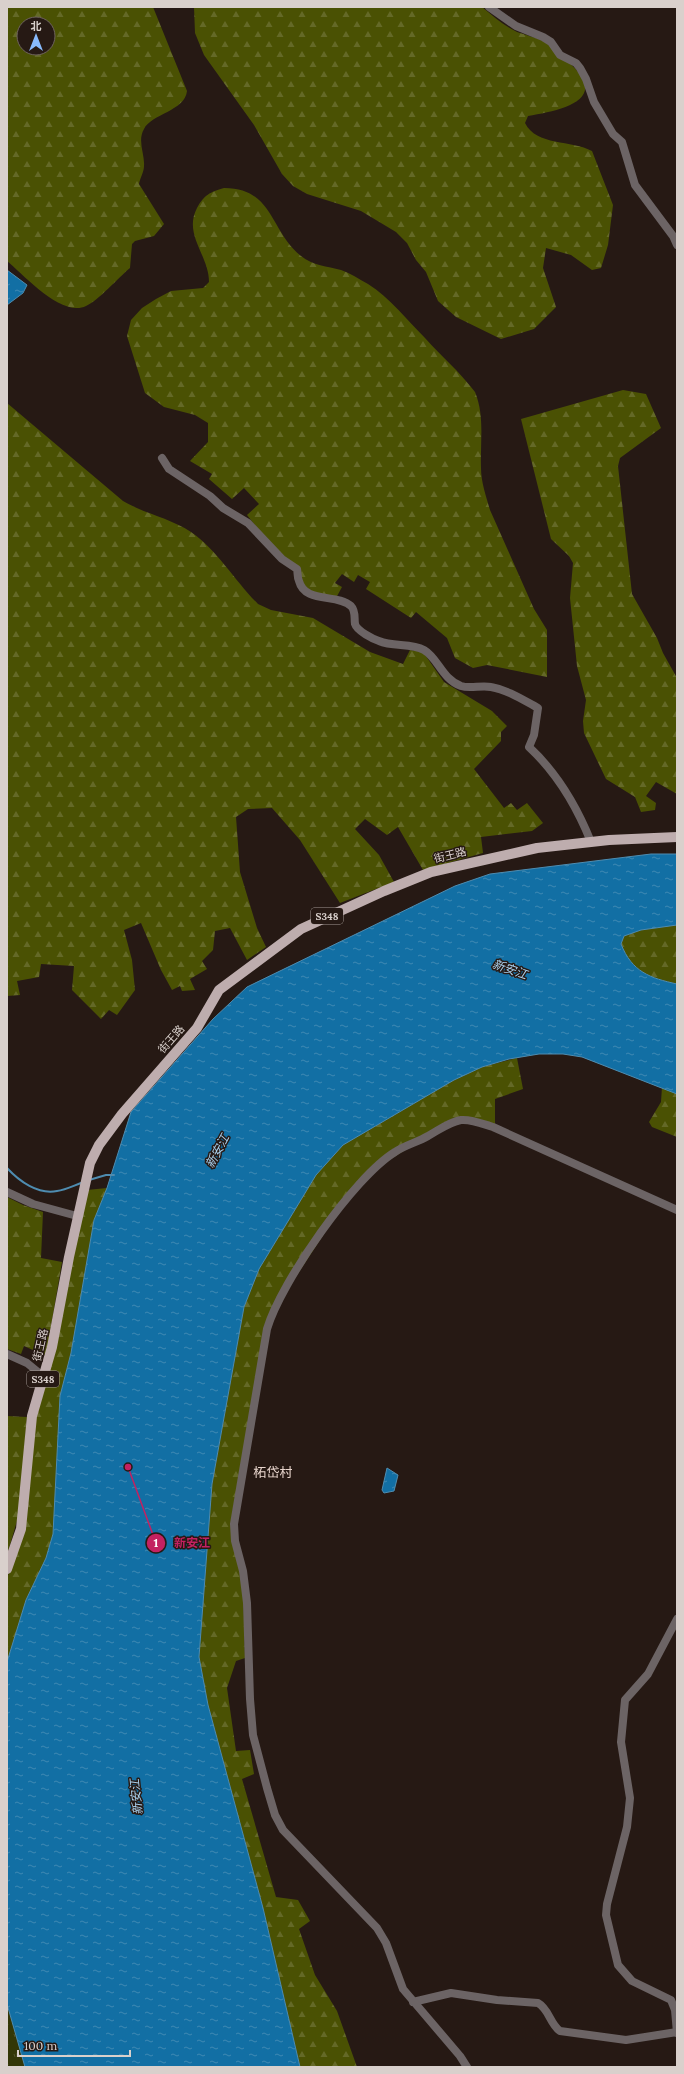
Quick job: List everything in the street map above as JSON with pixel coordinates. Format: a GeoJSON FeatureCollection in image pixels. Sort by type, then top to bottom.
{"type":"FeatureCollection","features":[{"type":"Feature","properties":{"kind":"main road","name":"街王路"},"geometry":{"type":"LineString","coordinates":[[7,1569],[21,1529],[32,1416],[52,1347],[77,1216],[90,1163],[106,1135],[122,1114],[197,1028],[219,990],[295,933],[363,900],[431,872],[519,851],[591,842],[677,837]]}},
{"type":"Feature","properties":{"kind":"street"},"geometry":{"type":"LineString","coordinates":[[489,7],[516,26],[547,40],[560,55],[576,63],[580,68],[586,79],[594,102],[613,134],[622,142],[635,185],[673,236],[677,245]]}},
{"type":"Feature","properties":{"kind":"street"},"geometry":{"type":"LineString","coordinates":[[162,458],[169,469],[210,496],[223,508],[248,524],[282,559],[298,569],[299,582],[307,593],[322,598],[339,600],[351,606],[355,613],[355,624],[358,628],[378,641],[416,647],[424,650],[448,678],[459,685],[493,688],[517,696],[538,708],[534,735],[529,747],[559,780],[584,824],[591,842]]}},
{"type":"Feature","properties":{"kind":"street"},"geometry":{"type":"LineString","coordinates":[[467,2067],[460,2056],[413,2002],[400,1983],[389,1950],[377,1928],[283,1830],[275,1815],[267,1788],[254,1734],[250,1699],[247,1603],[243,1571],[235,1541],[234,1524],[259,1372],[270,1320],[287,1284],[321,1234],[360,1184],[396,1151],[457,1121],[471,1120],[493,1127],[677,1210]]}},
{"type":"Feature","properties":{"kind":"street"},"geometry":{"type":"LineString","coordinates":[[7,1192],[28,1202],[77,1216]]}},
{"type":"Feature","properties":{"kind":"street"},"geometry":{"type":"LineString","coordinates":[[7,1354],[27,1363],[44,1377]]}},
{"type":"Feature","properties":{"kind":"street"},"geometry":{"type":"LineString","coordinates":[[413,2002],[452,1993],[497,2000],[538,2003],[543,2006],[554,2025],[560,2031],[626,2040],[677,2032],[675,2010],[671,2000],[632,1981],[618,1965],[606,1915],[607,1904],[627,1827],[630,1798],[621,1742],[625,1700],[648,1674],[677,1619]]}},
{"type":"Feature","properties":{"kind":"green space"},"geometry":{"type":"Polygon","coordinates":[[[7,7],[153,7],[187,91],[185,98],[180,103],[148,124],[144,129],[141,138],[144,166],[139,184],[164,224],[154,236],[135,241],[132,244],[130,268],[102,294],[86,306],[76,308],[66,306],[55,301],[33,285],[7,261],[7,7]]]}},
{"type":"Feature","properties":{"kind":"green space"},"geometry":{"type":"Polygon","coordinates":[[[194,7],[482,7],[512,30],[546,43],[580,74],[585,85],[584,94],[577,101],[567,106],[528,116],[525,123],[537,136],[555,142],[575,145],[592,151],[613,205],[608,245],[601,268],[592,270],[571,255],[546,248],[543,268],[556,307],[534,329],[501,339],[456,317],[438,301],[426,272],[416,260],[407,243],[396,232],[361,211],[307,194],[293,186],[282,174],[254,125],[204,55],[195,33],[194,7]]]}},
{"type":"Feature","properties":{"kind":"green space"},"geometry":{"type":"Polygon","coordinates":[[[224,188],[240,190],[253,195],[270,213],[283,235],[301,256],[315,264],[344,271],[368,284],[384,296],[457,371],[475,392],[481,420],[481,473],[484,489],[490,510],[534,609],[547,630],[547,677],[487,665],[473,668],[455,658],[447,638],[416,612],[411,618],[366,589],[370,582],[358,575],[354,582],[342,574],[335,583],[342,587],[336,598],[318,595],[304,588],[299,569],[272,547],[247,515],[259,504],[244,488],[232,499],[209,479],[212,474],[190,461],[208,442],[208,423],[195,415],[164,407],[145,393],[127,336],[131,320],[142,308],[171,291],[203,288],[209,282],[208,272],[195,236],[193,218],[197,208],[205,197],[224,188]]]}},
{"type":"Feature","properties":{"kind":"green space"},"geometry":{"type":"Polygon","coordinates":[[[623,390],[646,394],[661,428],[620,458],[618,466],[632,594],[657,638],[663,653],[677,678],[677,794],[656,782],[646,796],[656,803],[655,810],[641,812],[635,797],[606,779],[584,733],[583,721],[586,700],[577,666],[570,598],[573,563],[569,556],[551,539],[521,419],[623,390]]]}},
{"type":"Feature","properties":{"kind":"green space"},"geometry":{"type":"Polygon","coordinates":[[[7,403],[123,501],[183,527],[201,540],[210,548],[258,604],[271,610],[313,618],[370,652],[403,664],[410,650],[423,652],[444,682],[492,711],[507,726],[501,732],[501,741],[474,769],[504,808],[511,803],[517,810],[527,803],[543,823],[532,831],[481,837],[483,853],[423,870],[398,827],[387,835],[365,819],[355,829],[379,855],[394,882],[340,903],[300,840],[272,808],[248,809],[236,817],[240,872],[257,928],[266,947],[247,960],[230,928],[215,931],[213,950],[202,961],[207,969],[190,979],[195,990],[182,991],[180,986],[172,990],[161,970],[141,923],[124,930],[132,960],[135,990],[117,1015],[109,1010],[101,1019],[72,990],[74,966],[41,964],[39,977],[17,981],[20,995],[7,996],[7,403]]]}},
{"type":"Feature","properties":{"kind":"green space"},"geometry":{"type":"Polygon","coordinates":[[[677,925],[677,984],[658,979],[643,972],[636,967],[625,954],[621,944],[624,936],[641,930],[677,925]]]}},
{"type":"Feature","properties":{"kind":"green space"},"geometry":{"type":"Polygon","coordinates":[[[517,1058],[523,1089],[495,1099],[495,1124],[455,1118],[360,1179],[265,1324],[232,1515],[243,1581],[245,1658],[236,1661],[227,1688],[236,1751],[250,1750],[254,1774],[242,1779],[276,1897],[298,1900],[310,1921],[299,1929],[315,1975],[337,2011],[357,2067],[300,2067],[263,1908],[208,1705],[199,1657],[212,1484],[244,1307],[259,1269],[316,1175],[343,1145],[454,1080],[482,1067],[517,1058]]]}},
{"type":"Feature","properties":{"kind":"green space"},"geometry":{"type":"Polygon","coordinates":[[[662,1087],[677,1094],[677,1137],[652,1127],[649,1122],[661,1102],[662,1087]]]}},
{"type":"Feature","properties":{"kind":"green space"},"geometry":{"type":"Polygon","coordinates":[[[107,1188],[94,1220],[71,1353],[60,1396],[53,1534],[46,1558],[26,1600],[7,1662],[7,1578],[25,1530],[36,1417],[87,1190],[107,1188]]]}},
{"type":"Feature","properties":{"kind":"green space"},"geometry":{"type":"Polygon","coordinates":[[[7,1197],[23,1205],[43,1212],[41,1258],[62,1262],[46,1356],[24,1346],[21,1354],[7,1349],[7,1197]]]}},
{"type":"Feature","properties":{"kind":"green space"},"geometry":{"type":"Polygon","coordinates":[[[7,1416],[27,1417],[19,1514],[7,1555],[7,1416]]]}},
{"type":"Feature","properties":{"kind":"green space"},"geometry":{"type":"Polygon","coordinates":[[[7,2004],[25,2067],[7,2067],[7,2004]]]}},
{"type":"Feature","properties":{"kind":"water"},"geometry":{"type":"Polygon","coordinates":[[[7,270],[27,285],[23,293],[7,305],[7,270]]]}},
{"type":"Feature","properties":{"kind":"water"},"geometry":{"type":"Polygon","coordinates":[[[651,854],[677,854],[677,925],[641,930],[624,936],[621,944],[625,954],[636,967],[643,972],[658,979],[677,984],[677,1094],[582,1057],[563,1054],[539,1054],[509,1059],[482,1067],[454,1080],[343,1145],[316,1175],[259,1269],[244,1307],[212,1484],[199,1657],[208,1705],[263,1908],[300,2067],[25,2067],[7,2004],[7,1662],[26,1600],[46,1558],[53,1534],[60,1396],[71,1353],[94,1220],[107,1188],[131,1112],[213,1019],[247,987],[455,886],[490,874],[651,854]]]}},
{"type":"Feature","properties":{"kind":"water"},"geometry":{"type":"Polygon","coordinates":[[[387,1468],[398,1475],[394,1491],[384,1493],[382,1490],[387,1468]]]}},
{"type":"Feature","properties":{"kind":"waterway"},"geometry":{"type":"LineString","coordinates":[[7,1168],[17,1178],[29,1186],[43,1191],[50,1192],[66,1189],[81,1183]]}},
{"type":"Feature","properties":{"kind":"waterway"},"geometry":{"type":"LineString","coordinates":[[89,1180],[106,1175],[114,1175]]}},
{"type":"Feature","properties":{"kind":"place","name":"新安江"},"geometry":{"type":"Point","coordinates":[128,1467]}},
{"type":"Feature","properties":{"kind":"district","name":"柘岱村"},"geometry":{"type":"Point","coordinates":[273,1472]}}]}
